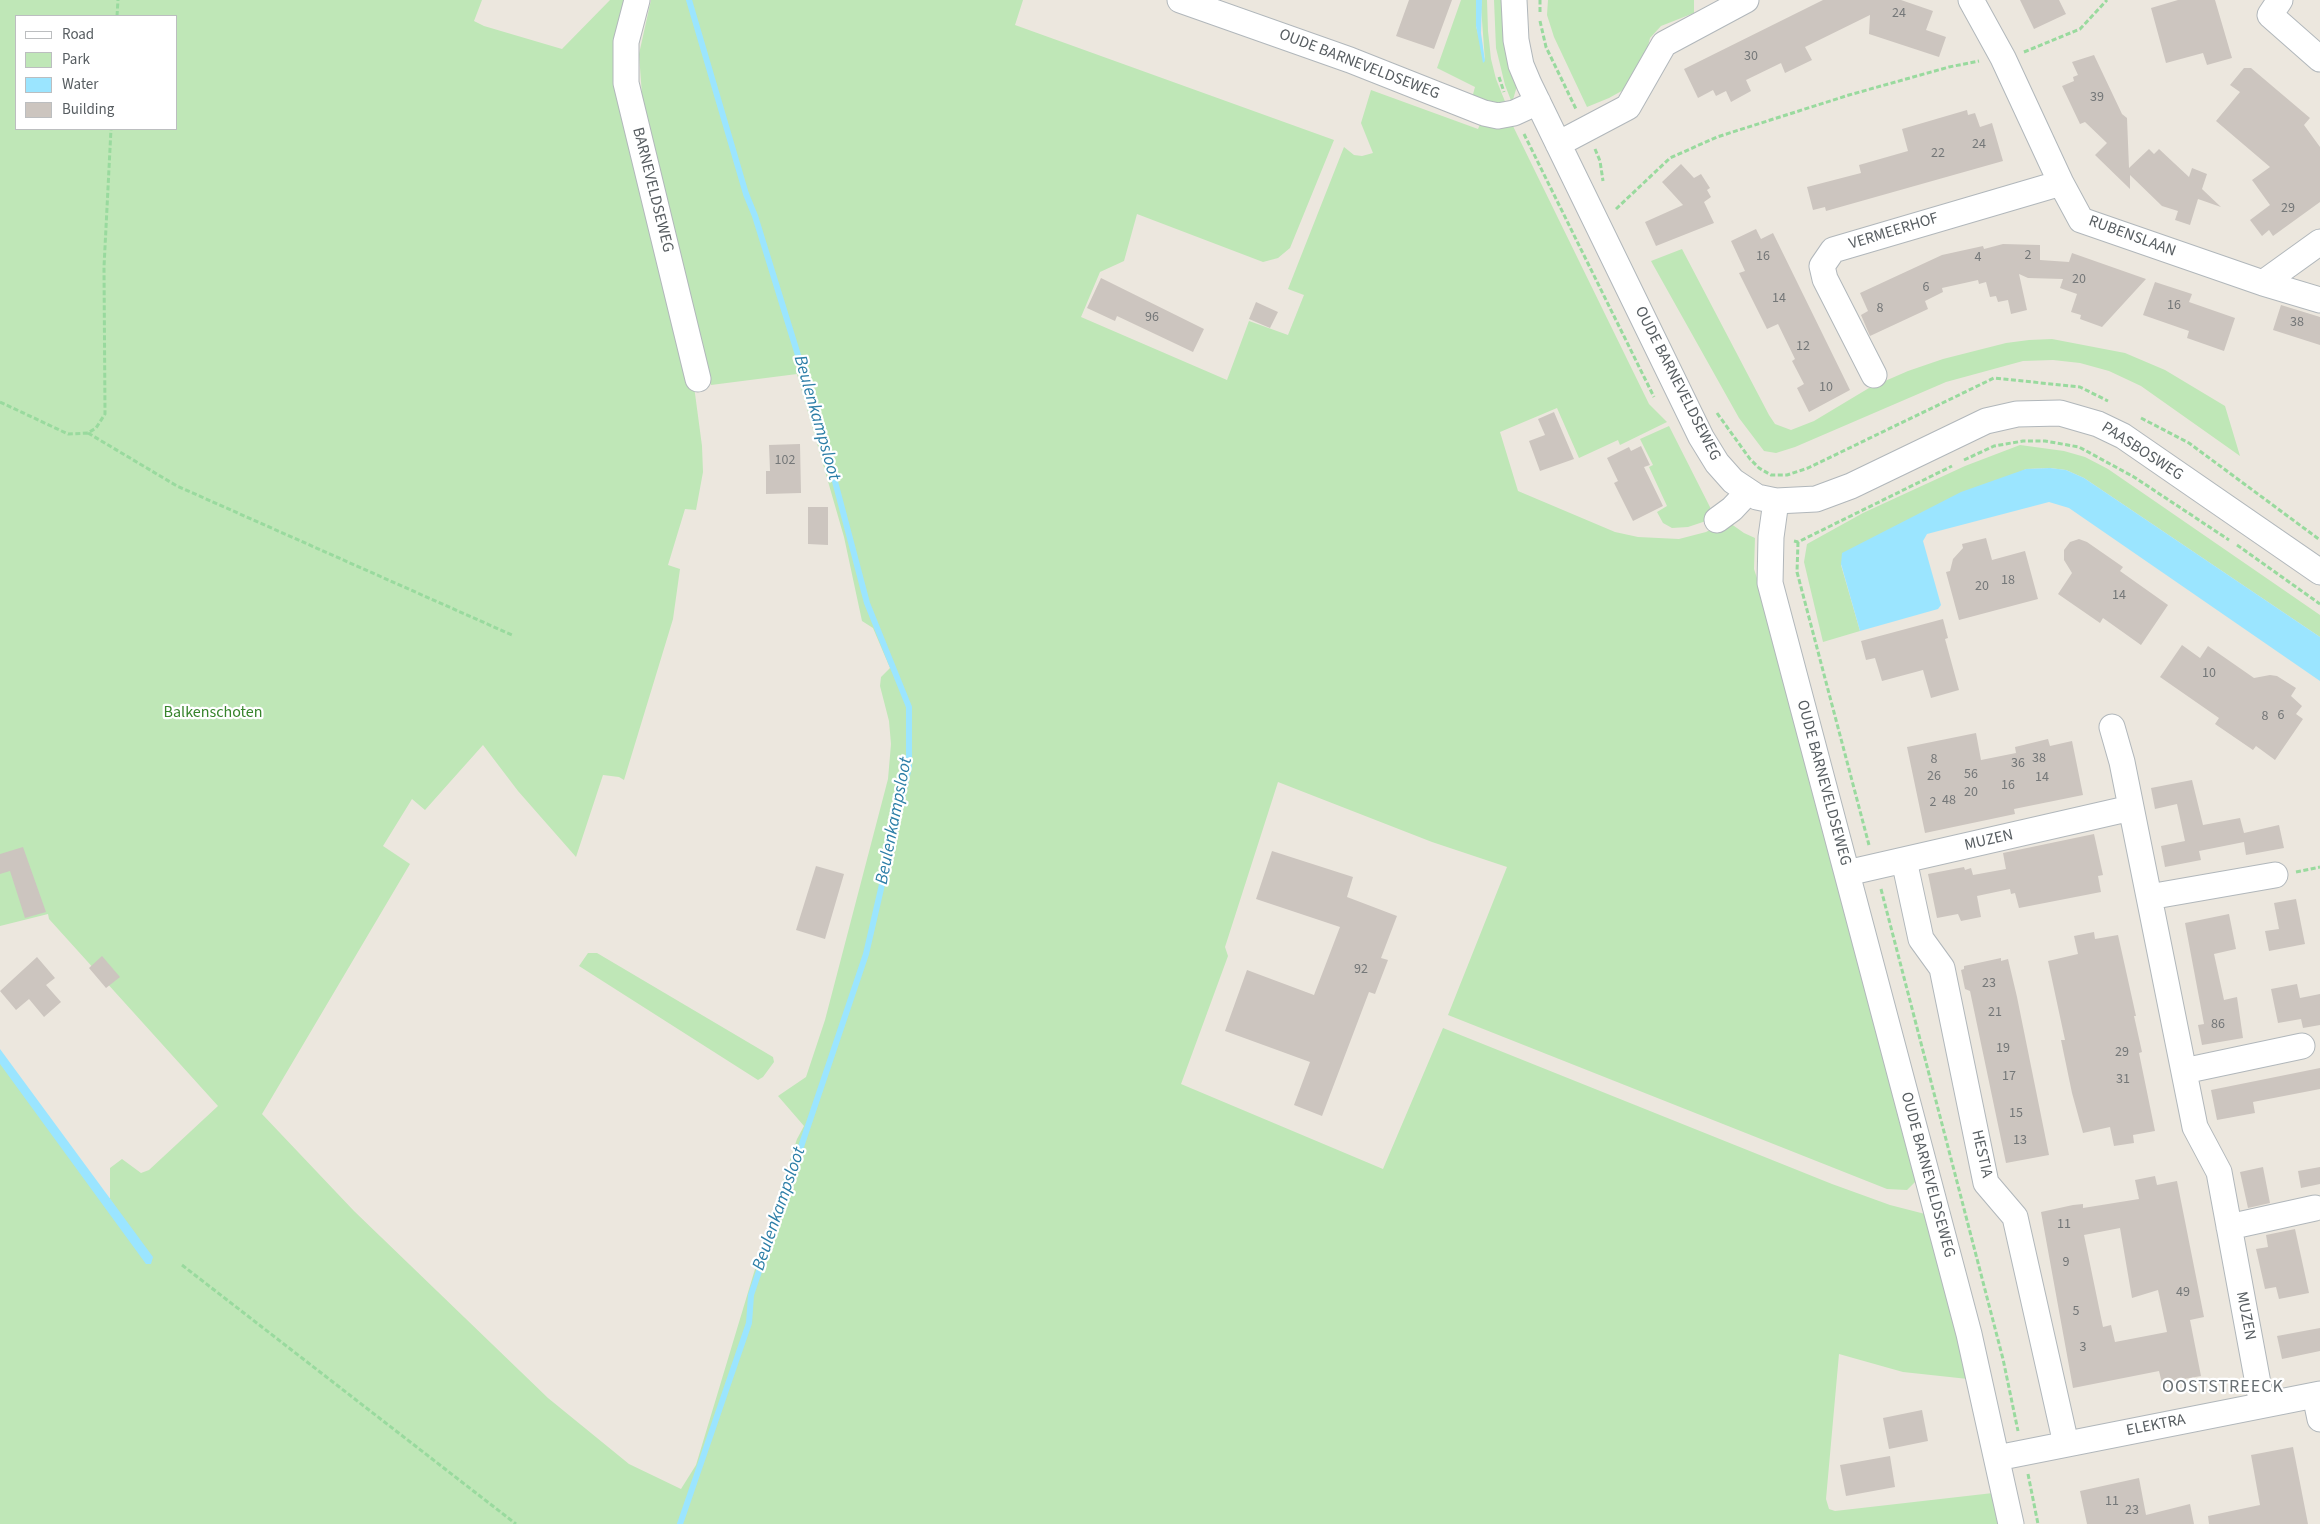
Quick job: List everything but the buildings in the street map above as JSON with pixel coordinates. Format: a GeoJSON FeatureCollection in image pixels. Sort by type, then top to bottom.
{"type":"FeatureCollection","features":[{"type":"Feature","properties":{"kind":"street","name":"BARNEVELDSEWEG"},"geometry":{"type":"LineString","coordinates":[[637,0],[626,42],[626,83],[698,379]]}},
{"type":"Feature","properties":{"kind":"street","name":"OUDE BARNEVELDSEWEG"},"geometry":{"type":"LineString","coordinates":[[1180,0],[1350,60],[1484,113],[1498,116],[1514,113],[1538,102]]}},
{"type":"Feature","properties":{"kind":"street","name":"OUDE BARNEVELDSEWEG"},"geometry":{"type":"LineString","coordinates":[[1514,0],[1513,21],[1519,57],[1538,102],[1701,438],[1717,463],[1733,481],[1757,497],[1776,501],[1771,537],[1770,583],[1969,1334],[2012,1524]]}},
{"type":"Feature","properties":{"kind":"street"},"geometry":{"type":"LineString","coordinates":[[1558,144],[1628,108],[1664,44],[1746,0]]}},
{"type":"Feature","properties":{"kind":"street","name":"RUBENSLAAN"},"geometry":{"type":"LineString","coordinates":[[1971,0],[2003,58],[2061,183],[2081,220],[2263,283],[2320,300]]}},
{"type":"Feature","properties":{"kind":"street"},"geometry":{"type":"LineString","coordinates":[[2280,0],[2270,15],[2320,59]]}},
{"type":"Feature","properties":{"kind":"street","name":"VERMEERHOF"},"geometry":{"type":"LineString","coordinates":[[1874,375],[1825,279],[1822,266],[1833,250],[2061,183]]}},
{"type":"Feature","properties":{"kind":"street"},"geometry":{"type":"LineString","coordinates":[[2263,283],[2320,242]]}},
{"type":"Feature","properties":{"kind":"street","name":"PAASBOSWEG"},"geometry":{"type":"LineString","coordinates":[[1776,501],[1816,499],[1830,494],[1986,421],[2017,414],[2060,414],[2098,424],[2123,436],[2320,572]]}},
{"type":"Feature","properties":{"kind":"street"},"geometry":{"type":"LineString","coordinates":[[1717,520],[1732,509],[1748,492]]}},
{"type":"Feature","properties":{"kind":"street","name":"MUZEN"},"geometry":{"type":"LineString","coordinates":[[2112,727],[2122,762],[2195,1127],[2218,1172],[2262,1405]]}},
{"type":"Feature","properties":{"kind":"street","name":"MUZEN"},"geometry":{"type":"LineString","coordinates":[[1847,873],[2131,808]]}},
{"type":"Feature","properties":{"kind":"street","name":"HESTIA"},"geometry":{"type":"LineString","coordinates":[[1904,860],[1921,939],[1942,968],[1986,1183],[2015,1217],[2066,1444]]}},
{"type":"Feature","properties":{"kind":"street"},"geometry":{"type":"LineString","coordinates":[[2149,898],[2275,876]]}},
{"type":"Feature","properties":{"kind":"street"},"geometry":{"type":"LineString","coordinates":[[2184,1071],[2302,1046]]}},
{"type":"Feature","properties":{"kind":"street"},"geometry":{"type":"LineString","coordinates":[[2229,1227],[2315,1208]]}},
{"type":"Feature","properties":{"kind":"street","name":"ELEKTRA"},"geometry":{"type":"LineString","coordinates":[[1997,1458],[2317,1394],[2320,1419]]}},
{"type":"Feature","properties":{"kind":"path"},"geometry":{"type":"LineString","coordinates":[[117,15],[118,0]]}},
{"type":"Feature","properties":{"kind":"path"},"geometry":{"type":"LineString","coordinates":[[1540,0],[1540,20],[1546,47],[1600,161],[1603,184]]}},
{"type":"Feature","properties":{"kind":"path"},"geometry":{"type":"LineString","coordinates":[[1611,205],[1614,211],[1670,158],[1717,137],[1784,114],[1906,78],[1958,65],[2003,58],[2031,50],[2080,29],[2107,0]]}},
{"type":"Feature","properties":{"kind":"path"},"geometry":{"type":"LineString","coordinates":[[88,433],[101,422],[105,414],[106,402],[104,267],[111,130]]}},
{"type":"Feature","properties":{"kind":"path"},"geometry":{"type":"LineString","coordinates":[[0,402],[58,431],[68,434],[88,433],[177,486],[512,635]]}},
{"type":"Feature","properties":{"kind":"path","name":"OUDE BARNEVELDSEWEG"},"geometry":{"type":"LineString","coordinates":[[1715,410],[1750,459],[1759,468],[1771,475],[1787,475],[1808,468]]}},
{"type":"Feature","properties":{"kind":"path","name":"PAASBOSWEG"},"geometry":{"type":"LineString","coordinates":[[1825,528],[1994,446],[2023,441],[2061,443],[2079,446],[2093,452],[2134,477],[2233,542],[2320,604]]}},
{"type":"Feature","properties":{"kind":"path","name":"OUDE BARNEVELDSEWEG"},"geometry":{"type":"LineString","coordinates":[[1825,528],[1798,542],[1797,572],[2003,1359],[2038,1524]]}},
{"type":"Feature","properties":{"kind":"path"},"geometry":{"type":"LineString","coordinates":[[182,1265],[516,1524]]}},
{"type":"Feature","properties":{"kind":"green space","name":"Balkenschoten"},"geometry":{"type":"Polygon","coordinates":[[[0,0],[482,0],[474,21],[484,26],[562,49],[610,0],[630,0],[621,35],[694,386],[702,446],[703,472],[696,510],[685,509],[668,565],[680,569],[673,619],[624,780],[619,777],[603,775],[576,857],[518,791],[483,745],[425,810],[412,799],[383,846],[410,864],[262,1114],[354,1211],[548,1398],[629,1464],[681,1489],[696,1465],[771,1216],[797,1139],[804,1126],[778,1096],[806,1077],[825,1020],[888,779],[891,744],[889,721],[880,686],[881,677],[890,668],[873,628],[862,621],[844,537],[797,374],[711,385],[642,95],[639,54],[651,0],[1023,0],[1015,25],[1334,140],[1290,248],[1278,258],[1263,262],[1137,214],[1124,261],[1100,272],[1081,317],[1227,380],[1249,321],[1288,335],[1304,295],[1288,289],[1344,147],[1354,155],[1362,156],[1373,153],[1361,123],[1371,90],[1478,129],[1482,120],[1511,122],[1649,404],[1667,422],[1620,445],[1618,440],[1579,458],[1557,408],[1500,432],[1518,491],[1615,532],[1638,537],[1679,539],[1706,532],[1727,521],[1755,538],[1754,569],[1766,606],[1918,1179],[1907,1190],[1887,1189],[1448,1015],[1507,867],[1432,842],[1278,782],[1225,947],[1228,956],[1181,1084],[1383,1169],[1443,1028],[1832,1184],[1890,1205],[1925,1214],[1968,1379],[1903,1372],[1839,1354],[1826,1499],[1829,1509],[1835,1511],[1993,1493],[1999,1524],[0,1524],[0,1063],[118,1209],[110,1199],[110,1168],[122,1159],[141,1173],[149,1170],[218,1106],[49,919],[48,914],[0,926],[0,0]]]}},
{"type":"Feature","properties":{"kind":"green space"},"geometry":{"type":"Polygon","coordinates":[[[1461,0],[1476,0],[1476,26],[1485,61],[1481,7],[1482,0],[1487,0],[1491,59],[1496,79],[1506,104],[1505,106],[1472,98],[1475,87],[1437,68],[1461,0]]]}},
{"type":"Feature","properties":{"kind":"green space"},"geometry":{"type":"Polygon","coordinates":[[[1494,0],[1504,0],[1517,86],[1512,103],[1505,85],[1496,48],[1494,0]]]}},
{"type":"Feature","properties":{"kind":"green space"},"geometry":{"type":"Polygon","coordinates":[[[1548,0],[1694,0],[1694,13],[1661,26],[1650,38],[1646,54],[1627,88],[1587,107],[1554,37],[1547,15],[1548,0]]]}},
{"type":"Feature","properties":{"kind":"green space"},"geometry":{"type":"Polygon","coordinates":[[[1682,249],[1769,415],[1775,424],[1791,430],[1814,421],[1869,388],[1908,371],[1943,359],[2006,343],[2052,339],[2125,353],[2165,370],[2225,406],[2240,456],[2141,386],[2109,371],[2080,363],[2053,360],[2023,361],[1946,382],[1795,447],[1776,453],[1764,451],[1739,418],[1651,261],[1682,249]]]}},
{"type":"Feature","properties":{"kind":"green space"},"geometry":{"type":"Polygon","coordinates":[[[1669,426],[1714,515],[1706,521],[1688,527],[1672,528],[1663,523],[1657,512],[1667,506],[1649,467],[1653,465],[1640,439],[1669,426]]]}},
{"type":"Feature","properties":{"kind":"green space"},"geometry":{"type":"Polygon","coordinates":[[[2020,445],[2064,451],[2085,457],[2108,469],[2320,615],[2320,637],[2084,478],[2066,470],[2050,468],[2026,469],[1841,565],[1860,631],[1823,642],[1804,562],[1807,544],[1863,513],[1965,466],[2020,445]]]}},
{"type":"Feature","properties":{"kind":"green space"},"geometry":{"type":"Polygon","coordinates":[[[588,953],[597,953],[773,1057],[774,1062],[763,1077],[758,1080],[579,966],[588,953]]]}},
{"type":"Feature","properties":{"kind":"water"},"geometry":{"type":"Polygon","coordinates":[[[1476,0],[1482,0],[1481,33],[1485,61],[1483,63],[1476,26],[1476,0]]]}},
{"type":"Feature","properties":{"kind":"water"},"geometry":{"type":"Polygon","coordinates":[[[2050,468],[2066,470],[2084,478],[2320,637],[2320,681],[2069,508],[2049,502],[1927,534],[1923,541],[1941,605],[1938,609],[1860,631],[1841,564],[1842,553],[1961,492],[2026,469],[2050,468]]]}},
{"type":"Feature","properties":{"kind":"water"},"geometry":{"type":"Polygon","coordinates":[[[0,1049],[153,1257],[151,1264],[146,1264],[0,1064],[0,1049]]]}},
{"type":"Feature","properties":{"kind":"waterway","name":"Beulenkampsloot"},"geometry":{"type":"LineString","coordinates":[[680,1524],[749,1323],[751,1295],[866,954],[909,767],[909,707],[867,603],[823,436],[755,216],[746,194],[689,0]]}},
{"type":"Feature","properties":{"kind":"district","name":"OOSTSTREECK"},"geometry":{"type":"Point","coordinates":[2223,1388]}}]}
